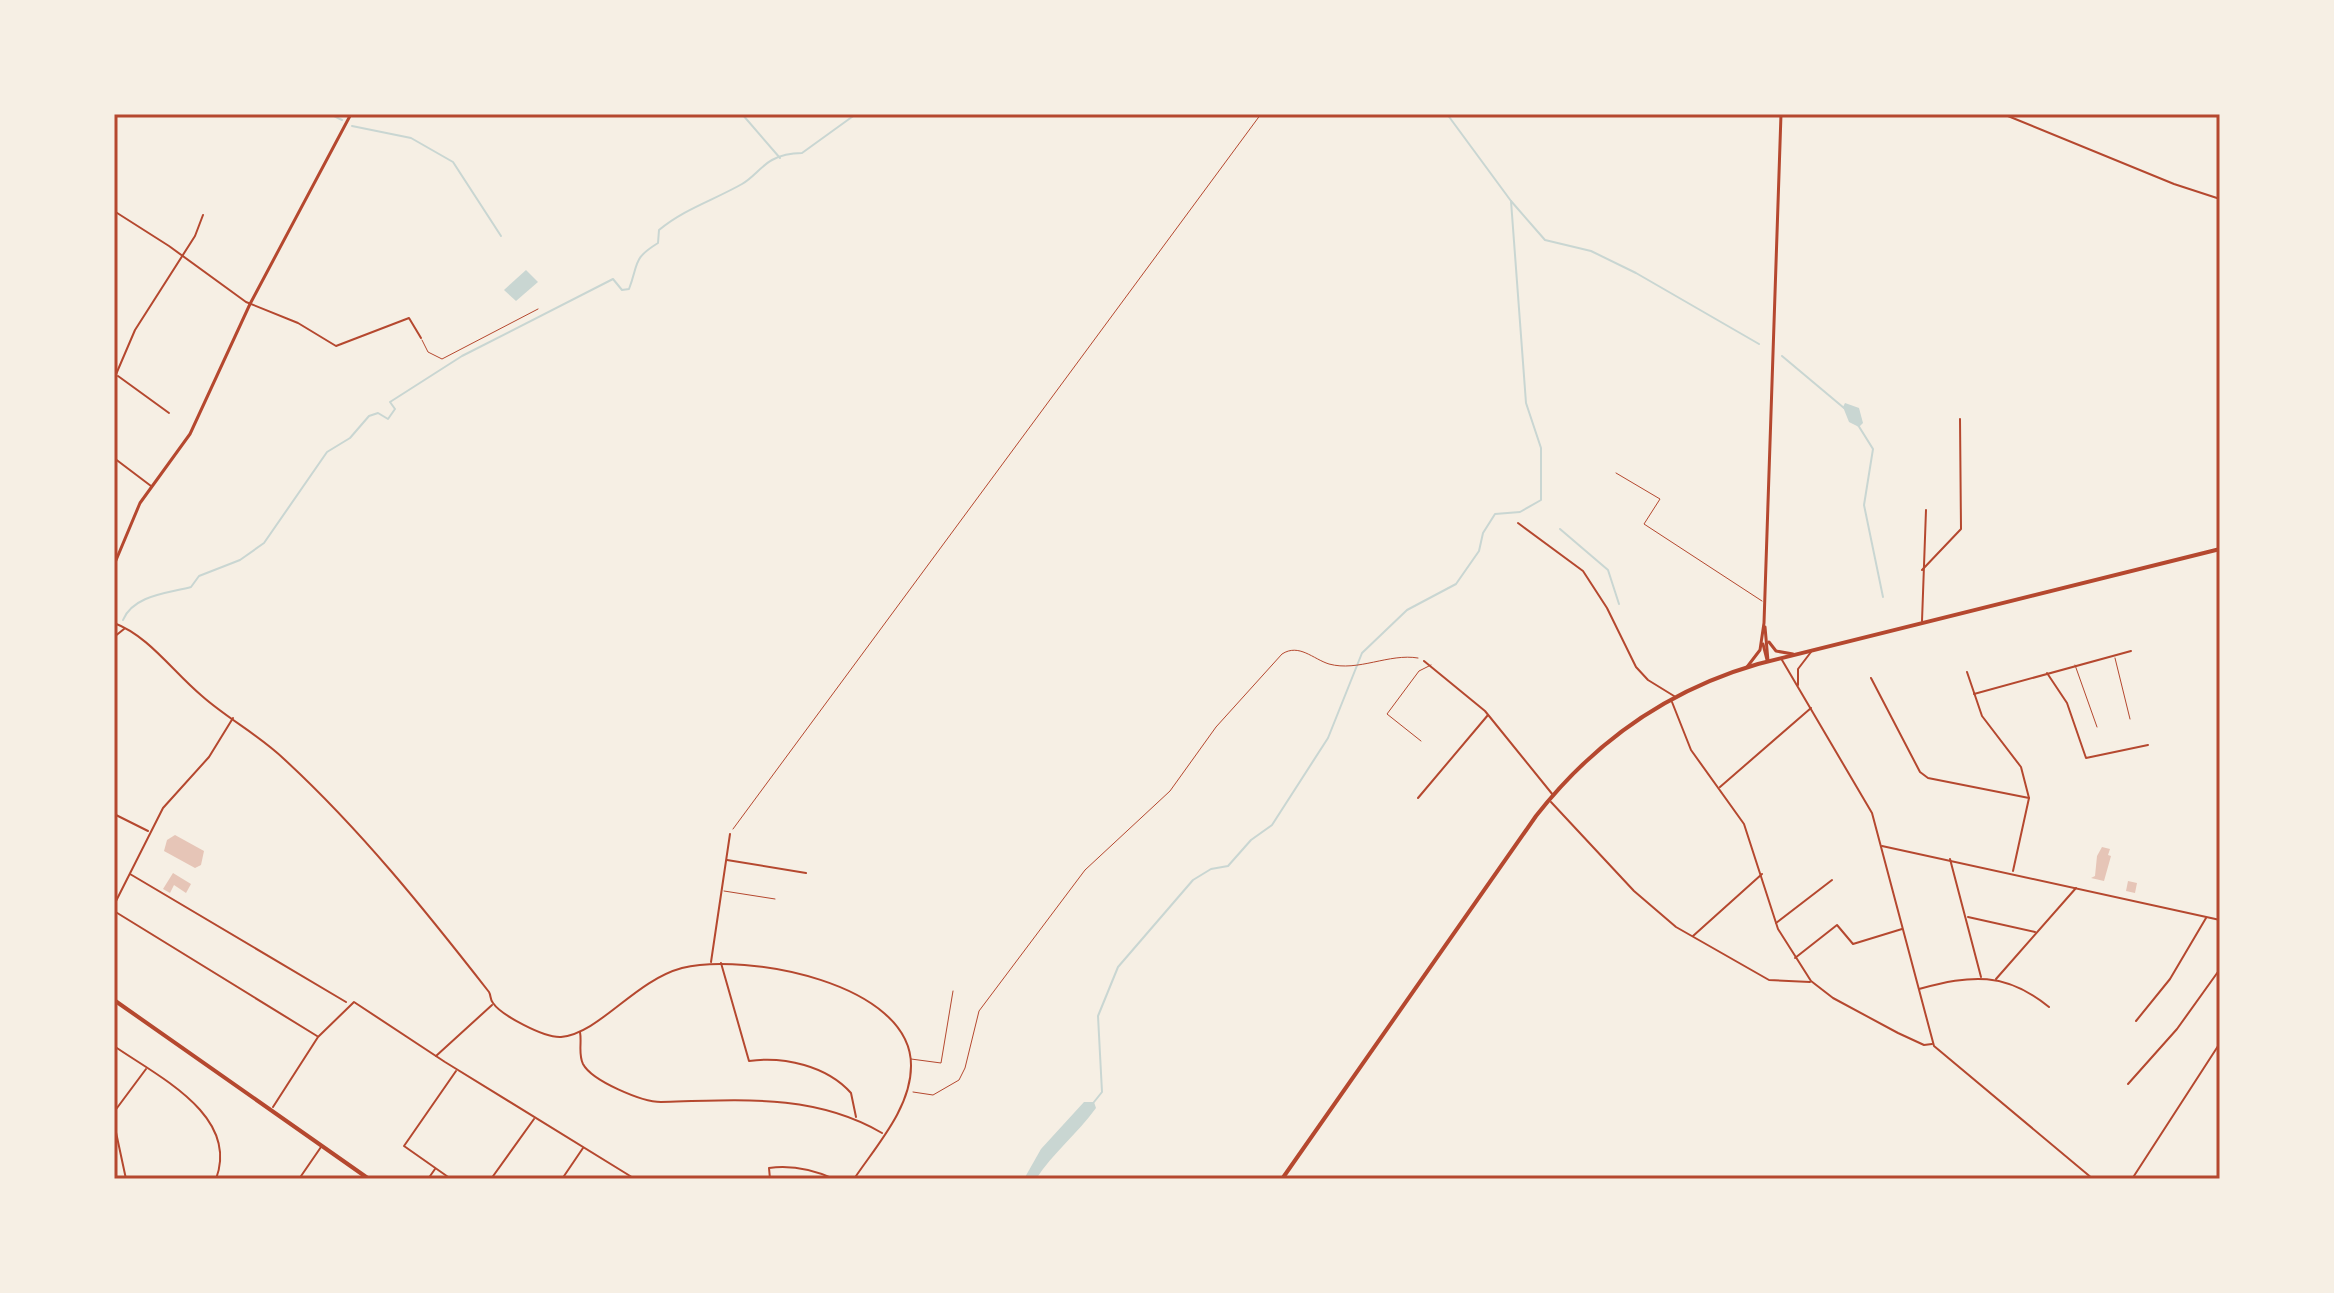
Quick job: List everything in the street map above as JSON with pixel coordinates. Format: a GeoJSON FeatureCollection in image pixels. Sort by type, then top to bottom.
{"type":"FeatureCollection","features":[{"type":"Feature","properties":{"kind":"main road"},"geometry":{"type":"LineString","coordinates":[[114,565],[131,520],[190,434],[250,304],[351,114]]}},
{"type":"Feature","properties":{"kind":"main road"},"geometry":{"type":"LineString","coordinates":[[1747,667],[1759,654],[1764,623],[1781,114]]}},
{"type":"Feature","properties":{"kind":"main road"},"geometry":{"type":"LineString","coordinates":[[1282,1179],[1550,798],[1615,735],[1673,698],[1747,667],[2220,549]]}},
{"type":"Feature","properties":{"kind":"main road"},"geometry":{"type":"LineString","coordinates":[[1764,623],[1768,661]]}},
{"type":"Feature","properties":{"kind":"main road"},"geometry":{"type":"LineString","coordinates":[[1768,639],[1776,651],[1795,654]]}},
{"type":"Feature","properties":{"kind":"main road"},"geometry":{"type":"LineString","coordinates":[[1762,641],[1768,661]]}},
{"type":"Feature","properties":{"kind":"main road"},"geometry":{"type":"LineString","coordinates":[[114,1000],[369,1179]]}},
{"type":"Feature","properties":{"kind":"street"},"geometry":{"type":"LineString","coordinates":[[2003,114],[2174,184],[2220,199]]}},
{"type":"Feature","properties":{"kind":"street"},"geometry":{"type":"LineString","coordinates":[[114,211],[250,304],[341,346],[409,318],[421,338]]}},
{"type":"Feature","properties":{"kind":"street"},"geometry":{"type":"LineString","coordinates":[[114,379],[144,313],[181,257],[203,215]]}},
{"type":"Feature","properties":{"kind":"street"},"geometry":{"type":"LineString","coordinates":[[116,374],[169,413]]}},
{"type":"Feature","properties":{"kind":"street"},"geometry":{"type":"LineString","coordinates":[[1922,570],[1961,529],[1960,419]]}},
{"type":"Feature","properties":{"kind":"street"},"geometry":{"type":"LineString","coordinates":[[114,458],[152,486]]}},
{"type":"Feature","properties":{"kind":"street"},"geometry":{"type":"LineString","coordinates":[[1922,622],[1926,510]]}},
{"type":"Feature","properties":{"kind":"street"},"geometry":{"type":"LineString","coordinates":[[1518,523],[1583,571],[1607,608],[1636,667],[1673,698],[1689,746],[1744,824],[1776,923],[1794,958],[1811,981],[1833,998],[1903,1035],[1924,1045],[1933,1044]]}},
{"type":"Feature","properties":{"kind":"street"},"geometry":{"type":"LineString","coordinates":[[114,623],[146,642],[204,698],[283,757],[383,860],[489,992],[493,1005],[545,1036],[580,1032],[630,993],[659,976],[712,963],[772,966],[829,983],[891,1020],[903,1037],[911,1059],[908,1091],[854,1179]]}},
{"type":"Feature","properties":{"kind":"street"},"geometry":{"type":"LineString","coordinates":[[114,637],[125,628]]}},
{"type":"Feature","properties":{"kind":"street"},"geometry":{"type":"LineString","coordinates":[[1800,665],[1816,648]]}},
{"type":"Feature","properties":{"kind":"street"},"geometry":{"type":"LineString","coordinates":[[1974,694],[2131,651]]}},
{"type":"Feature","properties":{"kind":"street"},"geometry":{"type":"LineString","coordinates":[[1795,654],[1800,658],[1797,676],[1800,690]]}},
{"type":"Feature","properties":{"kind":"street"},"geometry":{"type":"LineString","coordinates":[[1785,657],[1782,661],[1786,670],[1869,807],[1933,1044],[1940,1054],[2093,1179]]}},
{"type":"Feature","properties":{"kind":"street"},"geometry":{"type":"LineString","coordinates":[[1424,661],[1489,714],[1550,798],[1634,891],[1692,937],[1769,980],[1811,981]]}},
{"type":"Feature","properties":{"kind":"street"},"geometry":{"type":"LineString","coordinates":[[1768,661],[1786,670]]}},
{"type":"Feature","properties":{"kind":"street"},"geometry":{"type":"LineString","coordinates":[[1967,672],[1982,716],[2019,763],[2029,798],[2013,873]]}},
{"type":"Feature","properties":{"kind":"street"},"geometry":{"type":"LineString","coordinates":[[2047,673],[2067,703],[2086,758],[2148,745]]}},
{"type":"Feature","properties":{"kind":"street"},"geometry":{"type":"LineString","coordinates":[[1871,678],[1920,772],[1928,778],[2029,798]]}},
{"type":"Feature","properties":{"kind":"street"},"geometry":{"type":"LineString","coordinates":[[1719,788],[1811,708]]}},
{"type":"Feature","properties":{"kind":"street"},"geometry":{"type":"LineString","coordinates":[[1418,798],[1489,714]]}},
{"type":"Feature","properties":{"kind":"street"},"geometry":{"type":"LineString","coordinates":[[114,905],[163,808],[209,757],[233,718]]}},
{"type":"Feature","properties":{"kind":"street"},"geometry":{"type":"LineString","coordinates":[[114,814],[149,831]]}},
{"type":"Feature","properties":{"kind":"street"},"geometry":{"type":"LineString","coordinates":[[712,963],[730,834]]}},
{"type":"Feature","properties":{"kind":"street"},"geometry":{"type":"LineString","coordinates":[[1881,846],[1950,858],[2220,920]]}},
{"type":"Feature","properties":{"kind":"street"},"geometry":{"type":"LineString","coordinates":[[1950,858],[1981,978]]}},
{"type":"Feature","properties":{"kind":"street"},"geometry":{"type":"LineString","coordinates":[[726,860],[806,873]]}},
{"type":"Feature","properties":{"kind":"street"},"geometry":{"type":"LineString","coordinates":[[129,873],[346,1002]]}},
{"type":"Feature","properties":{"kind":"street"},"geometry":{"type":"LineString","coordinates":[[1692,937],[1762,874]]}},
{"type":"Feature","properties":{"kind":"street"},"geometry":{"type":"LineString","coordinates":[[1776,923],[1832,880]]}},
{"type":"Feature","properties":{"kind":"street"},"geometry":{"type":"LineString","coordinates":[[1995,980],[2076,888]]}},
{"type":"Feature","properties":{"kind":"street"},"geometry":{"type":"LineString","coordinates":[[114,911],[318,1037]]}},
{"type":"Feature","properties":{"kind":"street"},"geometry":{"type":"LineString","coordinates":[[1966,917],[2038,933]]}},
{"type":"Feature","properties":{"kind":"street"},"geometry":{"type":"LineString","coordinates":[[2136,1021],[2170,979],[2207,917]]}},
{"type":"Feature","properties":{"kind":"street"},"geometry":{"type":"LineString","coordinates":[[1794,958],[1837,925],[1853,944],[1902,929]]}},
{"type":"Feature","properties":{"kind":"street"},"geometry":{"type":"LineString","coordinates":[[721,963],[749,1061],[773,1059],[813,1068],[844,1085],[854,1101],[856,1118]]}},
{"type":"Feature","properties":{"kind":"street"},"geometry":{"type":"LineString","coordinates":[[2128,1084],[2177,1029],[2220,969]]}},
{"type":"Feature","properties":{"kind":"street"},"geometry":{"type":"LineString","coordinates":[[1918,990],[1954,979],[1981,978],[2025,989],[2049,1007]]}},
{"type":"Feature","properties":{"kind":"street"},"geometry":{"type":"LineString","coordinates":[[271,1110],[318,1037],[354,1002],[457,1070],[635,1179]]}},
{"type":"Feature","properties":{"kind":"street"},"geometry":{"type":"LineString","coordinates":[[436,1056],[493,1005]]}},
{"type":"Feature","properties":{"kind":"street"},"geometry":{"type":"LineString","coordinates":[[580,1032],[581,1058],[587,1069],[641,1099],[661,1102],[780,1100],[856,1118],[883,1134]]}},
{"type":"Feature","properties":{"kind":"street"},"geometry":{"type":"LineString","coordinates":[[2132,1179],[2220,1043]]}},
{"type":"Feature","properties":{"kind":"street"},"geometry":{"type":"LineString","coordinates":[[114,1046],[207,1117],[220,1148],[216,1179]]}},
{"type":"Feature","properties":{"kind":"street"},"geometry":{"type":"LineString","coordinates":[[114,1112],[146,1069]]}},
{"type":"Feature","properties":{"kind":"street"},"geometry":{"type":"LineString","coordinates":[[451,1179],[404,1146],[457,1070]]}},
{"type":"Feature","properties":{"kind":"street"},"geometry":{"type":"LineString","coordinates":[[491,1179],[535,1118]]}},
{"type":"Feature","properties":{"kind":"street"},"geometry":{"type":"LineString","coordinates":[[114,1123],[126,1179]]}},
{"type":"Feature","properties":{"kind":"street"},"geometry":{"type":"LineString","coordinates":[[299,1179],[322,1146]]}},
{"type":"Feature","properties":{"kind":"street"},"geometry":{"type":"LineString","coordinates":[[562,1179],[584,1147]]}},
{"type":"Feature","properties":{"kind":"street"},"geometry":{"type":"LineString","coordinates":[[770,1179],[769,1168],[776,1167],[800,1168],[834,1179]]}},
{"type":"Feature","properties":{"kind":"street"},"geometry":{"type":"LineString","coordinates":[[428,1179],[436,1168]]}},
{"type":"Feature","properties":{"kind":"lane"},"geometry":{"type":"LineString","coordinates":[[421,338],[428,352],[442,359],[538,309]]}},
{"type":"Feature","properties":{"kind":"lane"},"geometry":{"type":"LineString","coordinates":[[1616,473],[1660,499],[1644,524],[1764,603]]}},
{"type":"Feature","properties":{"kind":"lane"},"geometry":{"type":"LineString","coordinates":[[2115,655],[2130,719]]}},
{"type":"Feature","properties":{"kind":"lane"},"geometry":{"type":"LineString","coordinates":[[1421,741],[1387,714],[1419,671],[1431,665]]}},
{"type":"Feature","properties":{"kind":"lane"},"geometry":{"type":"LineString","coordinates":[[2075,665],[2097,727]]}},
{"type":"Feature","properties":{"kind":"lane"},"geometry":{"type":"LineString","coordinates":[[721,891],[775,899]]}},
{"type":"Feature","properties":{"kind":"lane"},"geometry":{"type":"LineString","coordinates":[[911,1059],[941,1063],[953,991]]}},
{"type":"Feature","properties":{"kind":"path"},"geometry":{"type":"LineString","coordinates":[[730,834],[1261,114]]}},
{"type":"Feature","properties":{"kind":"path"},"geometry":{"type":"LineString","coordinates":[[908,1091],[933,1095],[959,1080],[965,1068],[979,1011],[993,988],[1085,870],[1170,791],[1216,727],[1282,654],[1299,650],[1339,665],[1393,657],[1424,661]]}},
{"type":"Feature","properties":{"kind":"shaded area"},"geometry":{"type":"Polygon","coordinates":[[[526,270],[538,282],[516,301],[504,290],[526,270]]]}},
{"type":"Feature","properties":{"kind":"shaded area"},"geometry":{"type":"Polygon","coordinates":[[[1845,403],[1859,408],[1863,423],[1859,427],[1849,422],[1843,407],[1845,403]]]}},
{"type":"Feature","properties":{"kind":"shaded area"},"geometry":{"type":"Polygon","coordinates":[[[1084,1102],[1094,1102],[1096,1108],[1036,1179],[1024,1179],[1041,1149],[1084,1102]]]}},
{"type":"Feature","properties":{"kind":"building"},"geometry":{"type":"Polygon","coordinates":[[[175,835],[204,851],[201,865],[195,868],[164,851],[167,840],[175,835]]]}},
{"type":"Feature","properties":{"kind":"building"},"geometry":{"type":"Polygon","coordinates":[[[2102,847],[2110,849],[2108,855],[2111,856],[2104,881],[2091,878],[2095,876],[2097,856],[2102,847]]]}},
{"type":"Feature","properties":{"kind":"building"},"geometry":{"type":"Polygon","coordinates":[[[173,873],[191,884],[186,893],[174,885],[170,893],[163,889],[173,873]]]}},
{"type":"Feature","properties":{"kind":"building"},"geometry":{"type":"Polygon","coordinates":[[[2128,881],[2137,883],[2135,893],[2126,891],[2128,881]]]}},
{"type":"Feature","properties":{"kind":"waterway"},"geometry":{"type":"LineString","coordinates":[[330,114],[342,120]]}},
{"type":"Feature","properties":{"kind":"waterway"},"geometry":{"type":"LineString","coordinates":[[742,114],[780,158]]}},
{"type":"Feature","properties":{"kind":"waterway"},"geometry":{"type":"LineString","coordinates":[[123,620],[143,600],[191,587],[199,576],[240,560],[264,543],[327,452],[350,438],[369,416],[378,413],[388,419],[395,409],[390,402],[462,356],[613,279],[622,290],[629,289],[640,258],[658,243],[659,230],[689,210],[742,184],[772,160],[802,153],[856,114]]}},
{"type":"Feature","properties":{"kind":"waterway"},"geometry":{"type":"LineString","coordinates":[[1094,1102],[1102,1092],[1098,1016],[1118,967],[1193,880],[1211,869],[1228,866],[1251,840],[1272,825],[1328,738],[1362,653],[1407,610],[1456,584],[1479,551],[1483,533],[1495,514],[1520,512],[1541,500],[1541,448],[1526,403],[1511,201],[1447,114]]}},
{"type":"Feature","properties":{"kind":"waterway"},"geometry":{"type":"LineString","coordinates":[[352,126],[411,138],[453,162],[501,236]]}},
{"type":"Feature","properties":{"kind":"waterway"},"geometry":{"type":"LineString","coordinates":[[1511,201],[1545,240],[1591,251],[1636,273],[1759,344]]}},
{"type":"Feature","properties":{"kind":"waterway"},"geometry":{"type":"LineString","coordinates":[[1782,356],[1844,408]]}},
{"type":"Feature","properties":{"kind":"waterway"},"geometry":{"type":"LineString","coordinates":[[1858,425],[1873,449],[1864,505],[1883,597]]}},
{"type":"Feature","properties":{"kind":"waterway"},"geometry":{"type":"LineString","coordinates":[[1560,529],[1608,570],[1619,604]]}}]}
